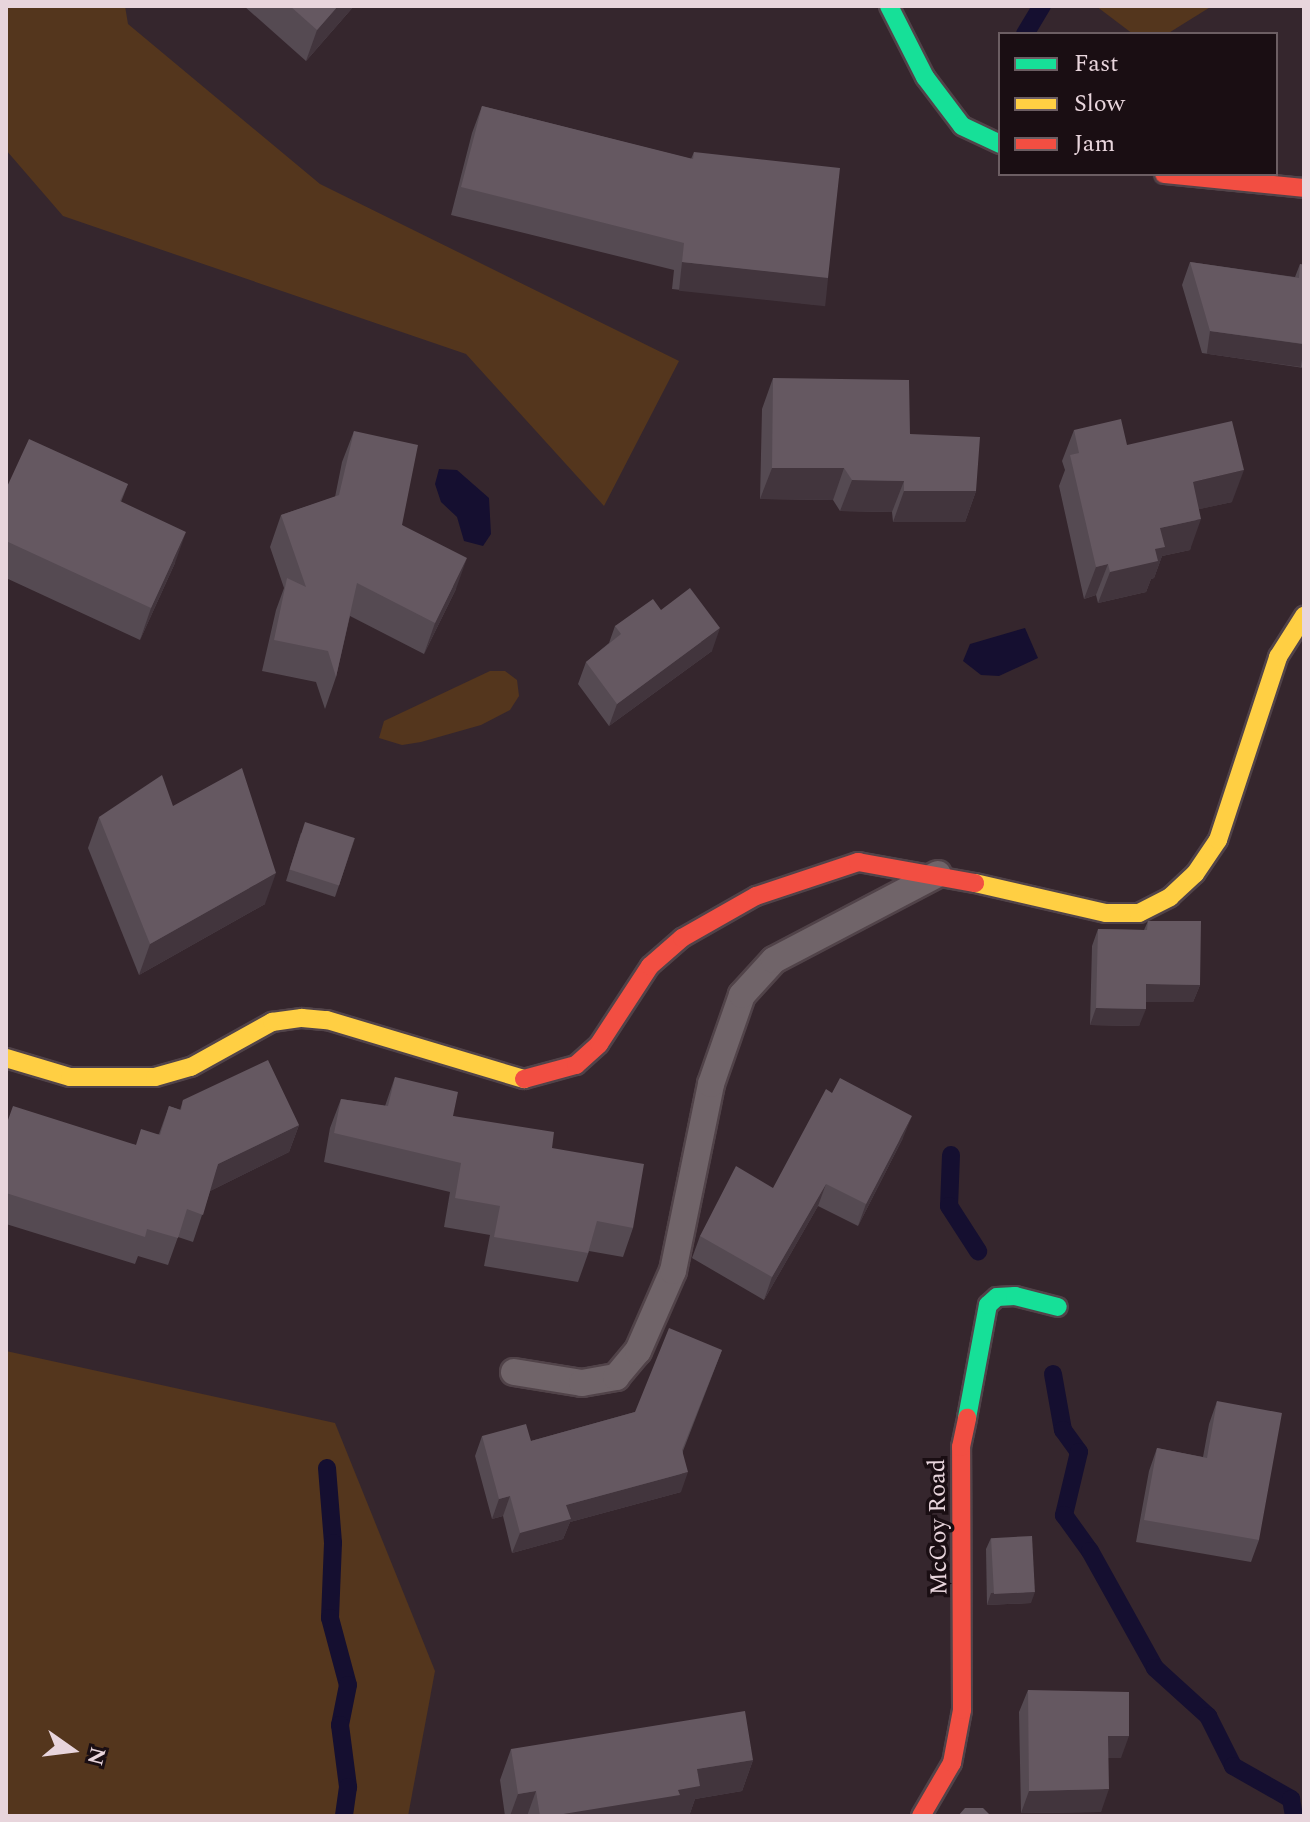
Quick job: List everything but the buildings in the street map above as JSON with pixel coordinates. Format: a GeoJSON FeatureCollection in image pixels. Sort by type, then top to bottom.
{"type":"FeatureCollection","features":[{"type":"Feature","properties":{"kind":"street"},"geometry":{"type":"LineString","coordinates":[[889,6],[925,77],[962,126],[998,143]]}},
{"type":"Feature","properties":{"kind":"street"},"geometry":{"type":"LineString","coordinates":[[1184,176],[1304,188]]}},
{"type":"Feature","properties":{"kind":"street"},"geometry":{"type":"LineString","coordinates":[[6,1058],[70,1077],[118,1081],[155,1077],[191,1067],[272,1022],[302,1018],[327,1020],[518,1081],[547,1076],[576,1065],[599,1044],[650,966],[682,938],[756,896],[858,862],[938,874],[1106,913],[1139,913],[1170,897],[1195,874],[1218,840],[1278,657],[1304,616]]}},
{"type":"Feature","properties":{"kind":"street","name":"McCoy Road"},"geometry":{"type":"LineString","coordinates":[[921,1816],[952,1763],[962,1710],[961,1447],[988,1305],[997,1297],[1015,1296],[1058,1307]]}},
{"type":"Feature","properties":{"kind":"lane"},"geometry":{"type":"LineString","coordinates":[[514,1372],[582,1383],[616,1377],[638,1351],[673,1271],[711,1084],[742,995],[774,960],[938,874]]}},
{"type":"Feature","properties":{"kind":"shaded area"},"geometry":{"type":"Polygon","coordinates":[[[6,6],[125,6],[128,24],[320,184],[679,361],[604,506],[466,354],[63,216],[6,150],[6,6]]]}},
{"type":"Feature","properties":{"kind":"shaded area"},"geometry":{"type":"Polygon","coordinates":[[[1096,6],[1212,6],[1170,32],[1130,32],[1096,6]]]}},
{"type":"Feature","properties":{"kind":"shaded area"},"geometry":{"type":"Polygon","coordinates":[[[439,469],[457,470],[489,498],[491,534],[483,546],[464,541],[457,517],[441,502],[435,484],[439,469]]]}},
{"type":"Feature","properties":{"kind":"shaded area"},"geometry":{"type":"Polygon","coordinates":[[[1025,628],[1038,658],[999,676],[981,675],[963,661],[970,644],[1025,628]]]}},
{"type":"Feature","properties":{"kind":"shaded area"},"geometry":{"type":"Polygon","coordinates":[[[490,671],[505,671],[517,680],[519,696],[510,710],[481,725],[421,742],[402,745],[379,738],[384,721],[490,671]]]}},
{"type":"Feature","properties":{"kind":"shaded area"},"geometry":{"type":"Polygon","coordinates":[[[6,1351],[335,1423],[435,1671],[408,1816],[6,1816],[6,1351]]]}},
{"type":"Feature","properties":{"kind":"waterway"},"geometry":{"type":"LineString","coordinates":[[1026,32],[1042,6]]}},
{"type":"Feature","properties":{"kind":"waterway"},"geometry":{"type":"LineString","coordinates":[[951,1155],[949,1206],[978,1251]]}},
{"type":"Feature","properties":{"kind":"waterway"},"geometry":{"type":"LineString","coordinates":[[1053,1374],[1063,1430],[1079,1452],[1064,1515],[1090,1551],[1155,1668],[1208,1716],[1233,1766],[1291,1799],[1294,1816]]}},
{"type":"Feature","properties":{"kind":"waterway"},"geometry":{"type":"LineString","coordinates":[[327,1468],[333,1543],[330,1618],[348,1685],[340,1725],[348,1787],[344,1816]]}},
{"type":"Feature","properties":{"kind":"traffic: fast"},"geometry":{"type":"LineString","coordinates":[[889,6],[925,77],[962,126],[998,143]]}},
{"type":"Feature","properties":{"kind":"traffic: fast"},"geometry":{"type":"LineString","coordinates":[[967,1418],[988,1305],[997,1297],[1015,1296],[1058,1307]]}},
{"type":"Feature","properties":{"kind":"traffic: slow"},"geometry":{"type":"LineString","coordinates":[[975,883],[1106,913],[1139,913],[1170,897],[1195,874],[1218,840],[1278,657],[1304,616]]}},
{"type":"Feature","properties":{"kind":"traffic: slow"},"geometry":{"type":"LineString","coordinates":[[6,1058],[70,1077],[155,1077],[191,1067],[272,1022],[302,1018],[327,1020],[524,1079]]}},
{"type":"Feature","properties":{"kind":"traffic: jam"},"geometry":{"type":"LineString","coordinates":[[1184,176],[1304,188]]}},
{"type":"Feature","properties":{"kind":"traffic: jam"},"geometry":{"type":"LineString","coordinates":[[524,1079],[576,1065],[599,1044],[650,966],[682,938],[756,896],[858,862],[975,883]]}},
{"type":"Feature","properties":{"kind":"traffic: jam"},"geometry":{"type":"LineString","coordinates":[[921,1816],[952,1763],[962,1710],[961,1447],[967,1418]]}}]}
